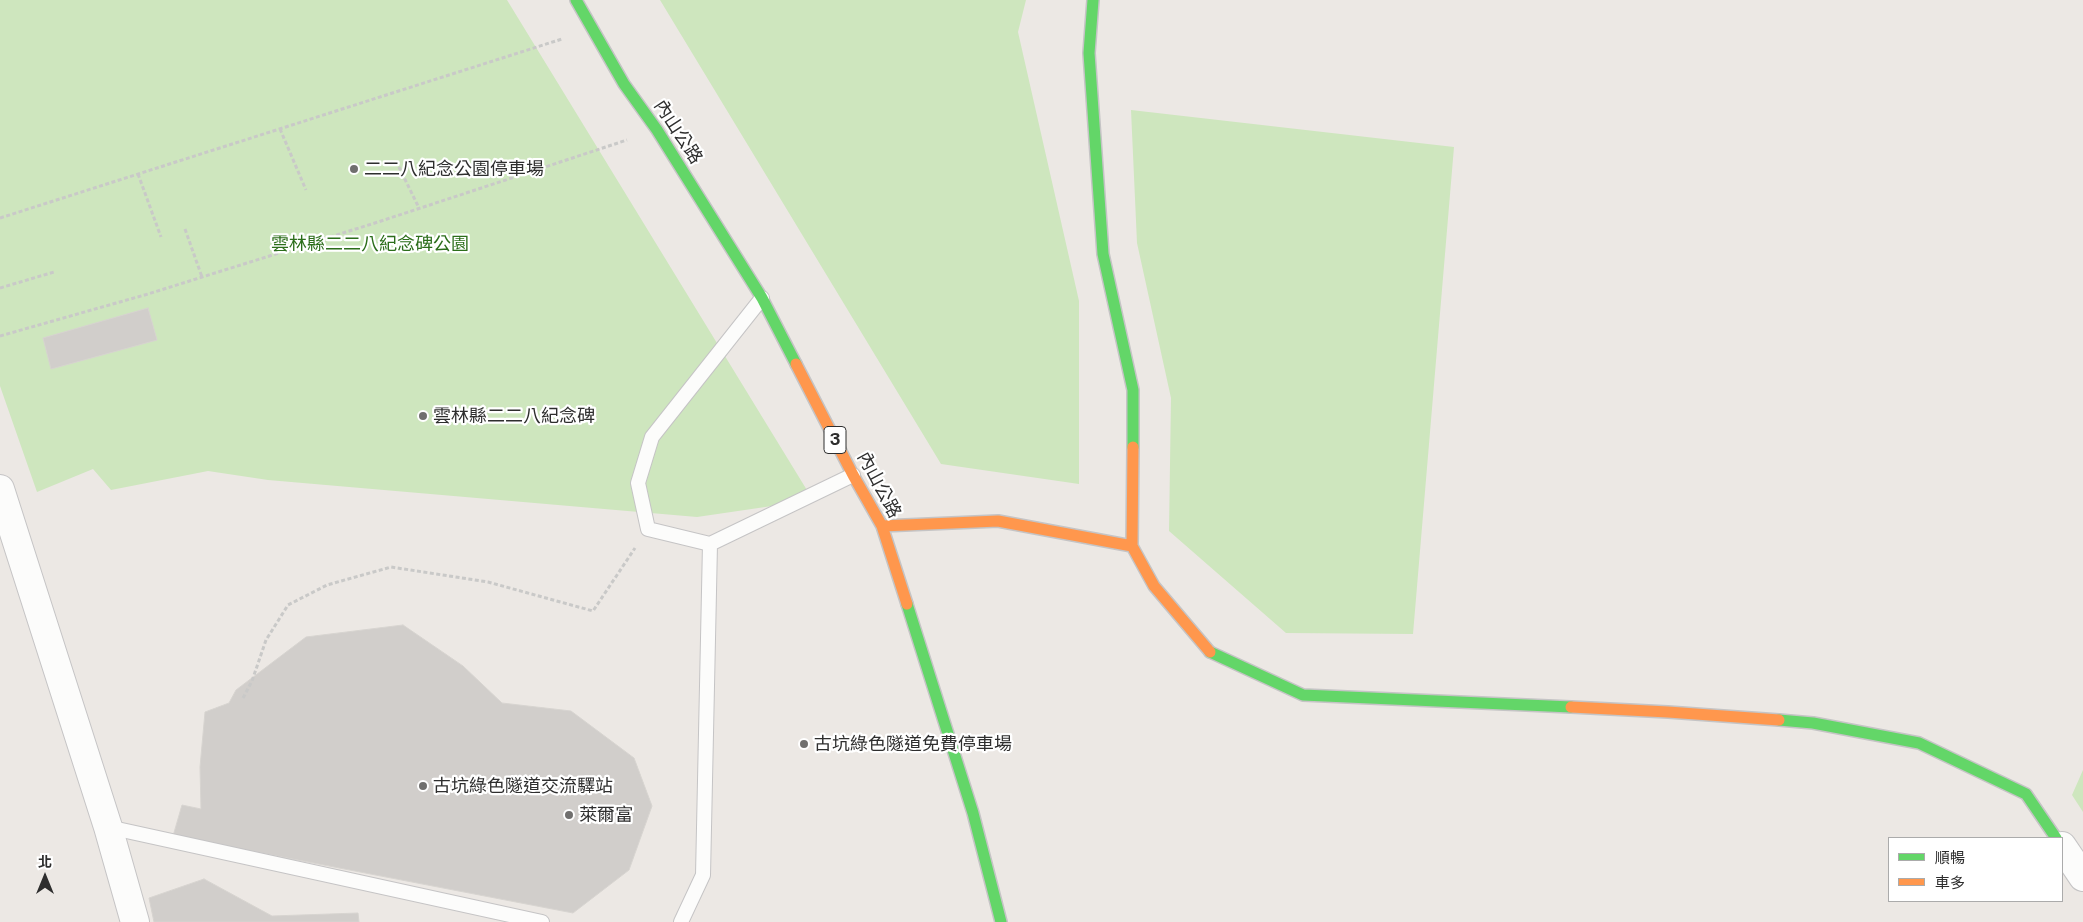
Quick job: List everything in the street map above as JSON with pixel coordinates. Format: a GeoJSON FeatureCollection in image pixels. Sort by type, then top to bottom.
{"type":"FeatureCollection","features":[{"type":"Feature","properties":{"kind":"street","name":"內山公路"},"geometry":{"type":"LineString","coordinates":[[576,0],[594,28],[624,84],[657,130],[762,298],[853,475],[882,526],[973,813],[1001,922]]}},
{"type":"Feature","properties":{"kind":"street"},"geometry":{"type":"LineString","coordinates":[[1093,0],[1089,53],[1103,254],[1133,390],[1132,546],[1154,586],[1211,654],[1303,695],[1668,712],[1813,723],[1919,743],[2026,794],[2055,837]]}},
{"type":"Feature","properties":{"kind":"street"},"geometry":{"type":"LineString","coordinates":[[0,489],[108,827],[135,922]]}},
{"type":"Feature","properties":{"kind":"street"},"geometry":{"type":"LineString","coordinates":[[882,526],[998,521],[1132,546]]}},
{"type":"Feature","properties":{"kind":"street"},"geometry":{"type":"LineString","coordinates":[[2063,847],[2083,877]]}},
{"type":"Feature","properties":{"kind":"lane"},"geometry":{"type":"LineString","coordinates":[[762,298],[652,438],[638,483],[648,529],[710,544],[853,475]]}},
{"type":"Feature","properties":{"kind":"lane"},"geometry":{"type":"LineString","coordinates":[[681,922],[703,876],[710,544]]}},
{"type":"Feature","properties":{"kind":"lane"},"geometry":{"type":"LineString","coordinates":[[108,827],[542,922]]}},
{"type":"Feature","properties":{"kind":"path"},"geometry":{"type":"LineString","coordinates":[[0,218],[594,28]]}},
{"type":"Feature","properties":{"kind":"path"},"geometry":{"type":"LineString","coordinates":[[280,128],[306,190]]}},
{"type":"Feature","properties":{"kind":"path"},"geometry":{"type":"LineString","coordinates":[[0,336],[202,277],[378,222],[657,130]]}},
{"type":"Feature","properties":{"kind":"path"},"geometry":{"type":"LineString","coordinates":[[396,161],[420,208]]}},
{"type":"Feature","properties":{"kind":"path"},"geometry":{"type":"LineString","coordinates":[[138,174],[161,237]]}},
{"type":"Feature","properties":{"kind":"path"},"geometry":{"type":"LineString","coordinates":[[185,229],[202,277]]}},
{"type":"Feature","properties":{"kind":"path"},"geometry":{"type":"LineString","coordinates":[[0,288],[54,272]]}},
{"type":"Feature","properties":{"kind":"path"},"geometry":{"type":"LineString","coordinates":[[243,698],[252,681],[266,640],[288,605],[327,585],[391,567],[488,582],[592,611],[648,529]]}},
{"type":"Feature","properties":{"kind":"green space","name":"雲林縣二二八紀念碑公園"},"geometry":{"type":"Polygon","coordinates":[[[0,0],[507,0],[813,500],[697,517],[268,480],[208,471],[111,490],[93,469],[37,492],[0,386],[0,0]]]}},
{"type":"Feature","properties":{"kind":"green space"},"geometry":{"type":"Polygon","coordinates":[[[660,0],[1026,0],[1018,32],[1079,301],[1079,484],[941,464],[660,0]]]}},
{"type":"Feature","properties":{"kind":"green space"},"geometry":{"type":"Polygon","coordinates":[[[1131,110],[1454,147],[1413,634],[1286,633],[1169,531],[1171,398],[1137,243],[1131,110]]]}},
{"type":"Feature","properties":{"kind":"green space"},"geometry":{"type":"Polygon","coordinates":[[[2083,770],[2083,812],[2072,795],[2083,770]]]}},
{"type":"Feature","properties":{"kind":"building"},"geometry":{"type":"Polygon","coordinates":[[[148,308],[157,340],[51,369],[43,338],[148,308]]]}},
{"type":"Feature","properties":{"kind":"building","name":"古坑綠色隧道交流驛站"},"geometry":{"type":"Polygon","coordinates":[[[403,625],[463,666],[502,703],[571,711],[634,758],[652,806],[629,870],[573,913],[173,836],[182,805],[201,809],[200,767],[205,712],[229,703],[236,690],[306,637],[403,625]]]}},
{"type":"Feature","properties":{"kind":"building"},"geometry":{"type":"Polygon","coordinates":[[[204,879],[272,916],[358,913],[359,922],[154,922],[149,898],[204,879]]]}},
{"type":"Feature","properties":{"kind":"traffic: fast"},"geometry":{"type":"LineString","coordinates":[[576,0],[624,84],[657,130],[762,298],[796,364]]}},
{"type":"Feature","properties":{"kind":"traffic: fast"},"geometry":{"type":"LineString","coordinates":[[1093,0],[1089,53],[1103,254],[1133,390],[1133,447]]}},
{"type":"Feature","properties":{"kind":"traffic: fast"},"geometry":{"type":"LineString","coordinates":[[907,604],[973,813],[1001,922]]}},
{"type":"Feature","properties":{"kind":"traffic: fast"},"geometry":{"type":"LineString","coordinates":[[1210,652],[1303,695],[1571,707]]}},
{"type":"Feature","properties":{"kind":"traffic: fast"},"geometry":{"type":"LineString","coordinates":[[1779,720],[1813,723],[1919,743],[2026,794],[2055,837]]}},
{"type":"Feature","properties":{"kind":"traffic: slow"},"geometry":{"type":"LineString","coordinates":[[796,364],[853,475],[882,526],[907,604]]}},
{"type":"Feature","properties":{"kind":"traffic: slow"},"geometry":{"type":"LineString","coordinates":[[1132,546],[1133,447]]}},
{"type":"Feature","properties":{"kind":"traffic: slow"},"geometry":{"type":"LineString","coordinates":[[882,526],[998,521],[1132,546],[1154,586],[1210,652]]}},
{"type":"Feature","properties":{"kind":"traffic: slow"},"geometry":{"type":"LineString","coordinates":[[1571,707],[1779,720]]}},
{"type":"Feature","properties":{"kind":"place","name":"二二八紀念公園停車場"},"geometry":{"type":"Point","coordinates":[354,169]}},
{"type":"Feature","properties":{"kind":"place","name":"雲林縣二二八紀念碑"},"geometry":{"type":"Point","coordinates":[423,416]}},
{"type":"Feature","properties":{"kind":"place","name":"古坑綠色隧道免費停車場"},"geometry":{"type":"Point","coordinates":[804,744]}},
{"type":"Feature","properties":{"kind":"place","name":"古坑綠色隧道交流驛站"},"geometry":{"type":"Point","coordinates":[423,786]}},
{"type":"Feature","properties":{"kind":"place","name":"萊爾富"},"geometry":{"type":"Point","coordinates":[569,815]}}]}
